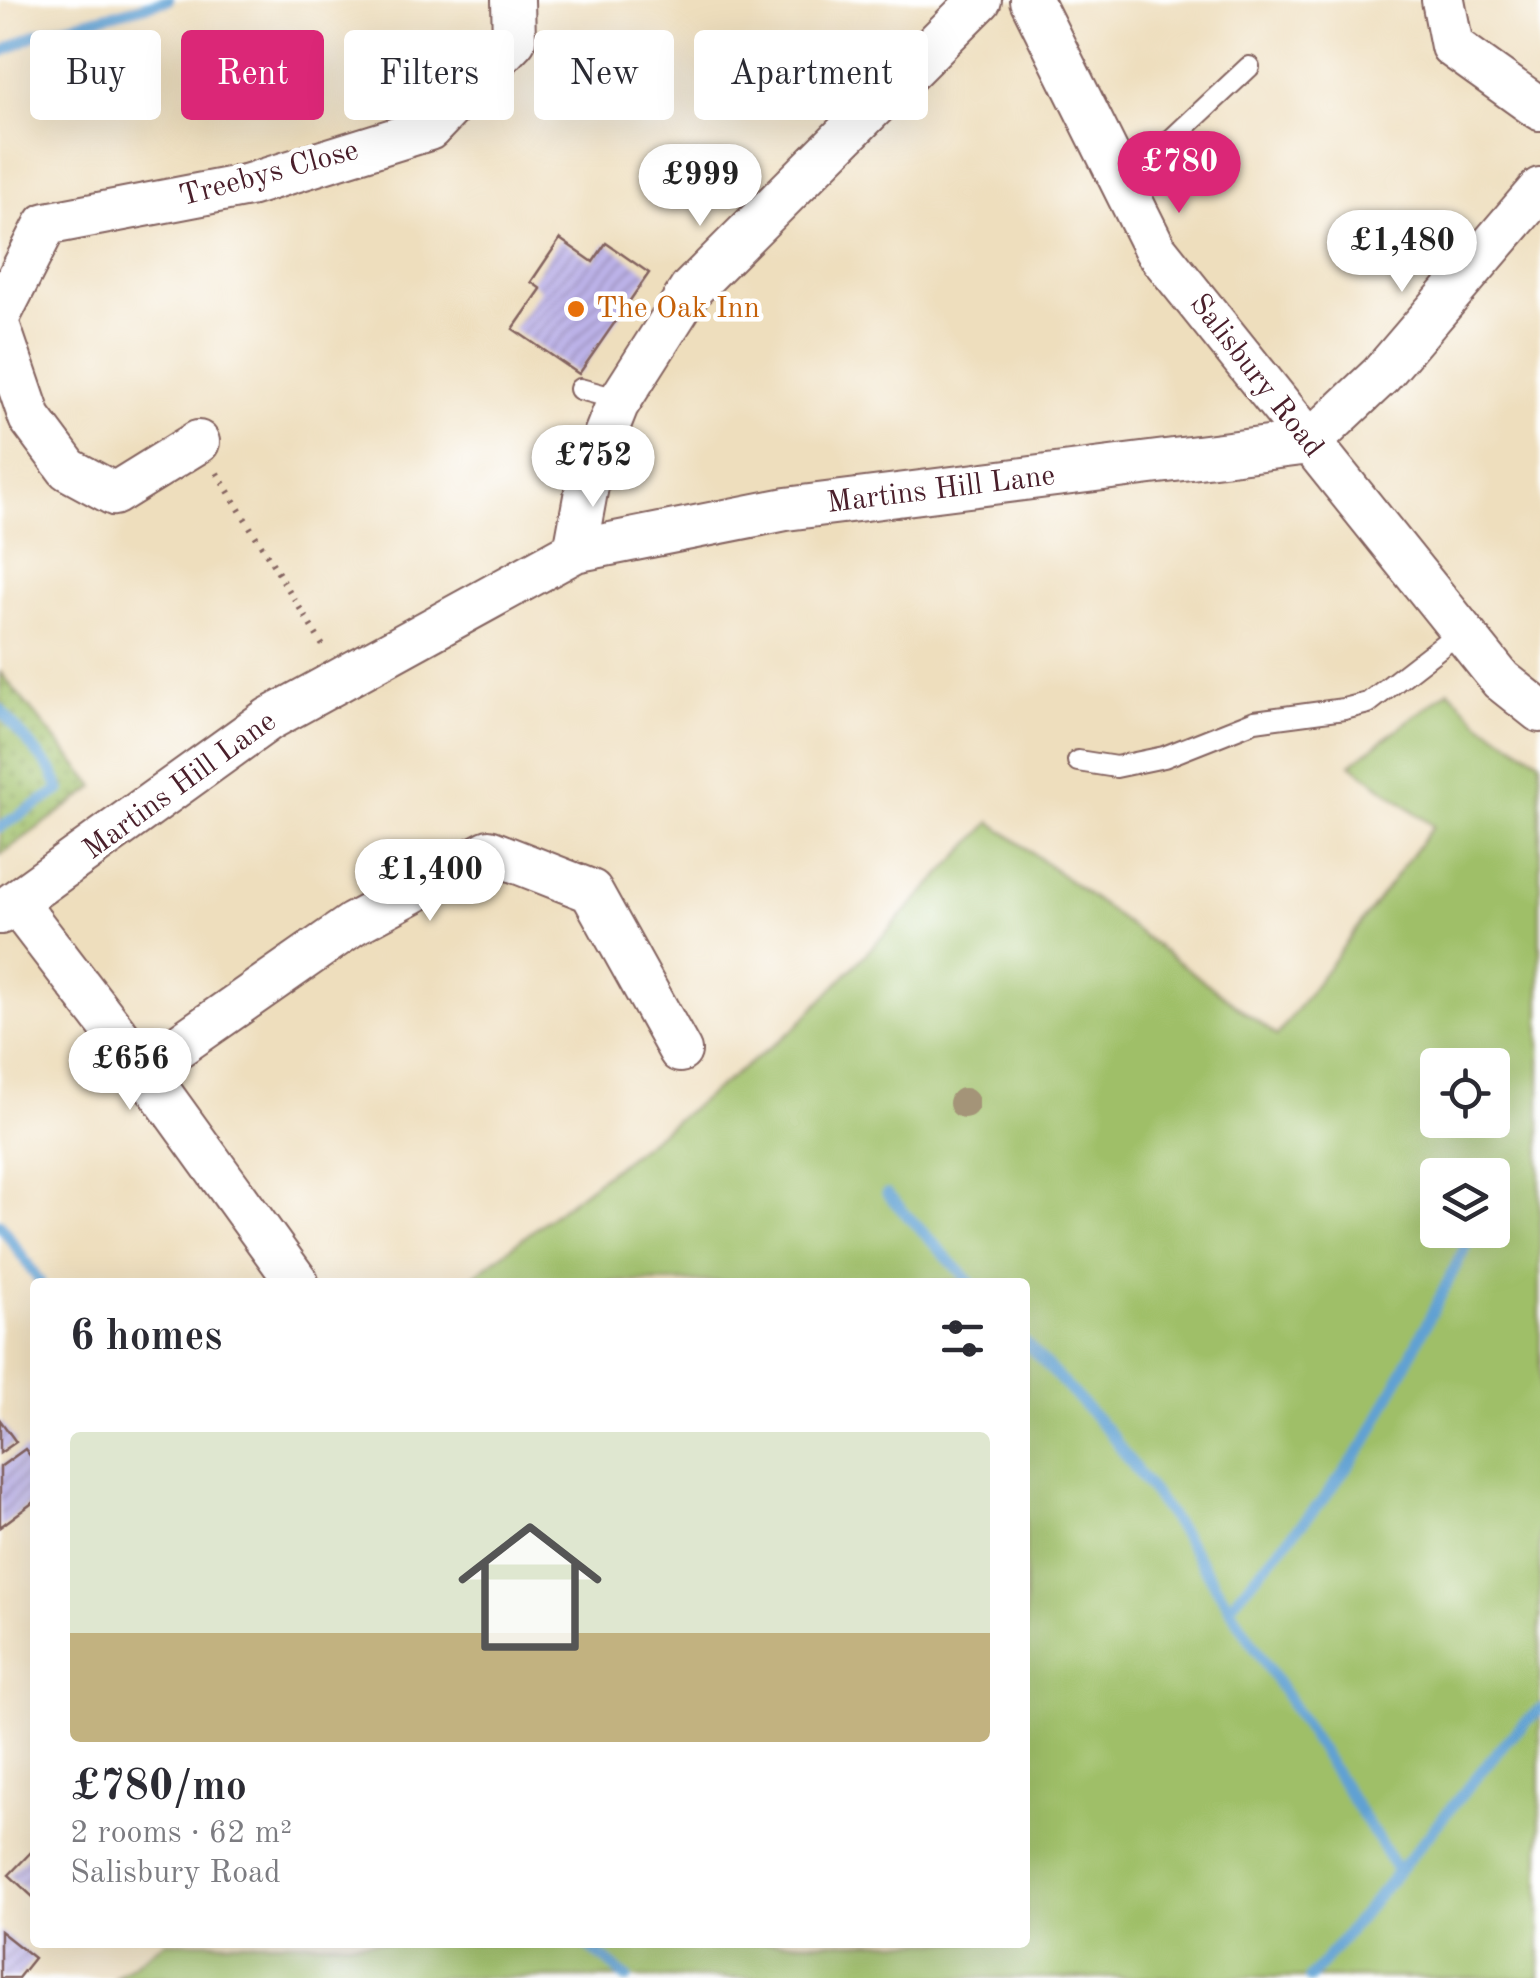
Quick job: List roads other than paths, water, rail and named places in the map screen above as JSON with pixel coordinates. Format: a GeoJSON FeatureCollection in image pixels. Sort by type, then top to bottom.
{"type":"FeatureCollection","features":[{"type":"Feature","properties":{"kind":"street","name":"Treebys Close"},"geometry":{"type":"LineString","coordinates":[[0,314],[46,224],[249,184],[429,129],[514,40],[514,0]]}},
{"type":"Feature","properties":{"kind":"street"},"geometry":{"type":"LineString","coordinates":[[575,551],[590,475],[599,397],[691,289],[980,0]]}},
{"type":"Feature","properties":{"kind":"street","name":"Salisbury Road"},"geometry":{"type":"LineString","coordinates":[[1031,0],[1155,248],[1501,680],[1540,711]]}},
{"type":"Feature","properties":{"kind":"street"},"geometry":{"type":"LineString","coordinates":[[1442,0],[1452,46],[1540,109]]}},
{"type":"Feature","properties":{"kind":"street"},"geometry":{"type":"LineString","coordinates":[[1309,444],[1382,376],[1540,189]]}},
{"type":"Feature","properties":{"kind":"street"},"geometry":{"type":"LineString","coordinates":[[0,330],[30,418],[68,469],[114,494],[198,442]]}},
{"type":"Feature","properties":{"kind":"street","name":"Martins Hill Lane"},"geometry":{"type":"LineString","coordinates":[[8,908],[269,719],[575,551],[786,509],[1309,444]]}},
{"type":"Feature","properties":{"kind":"street"},"geometry":{"type":"LineString","coordinates":[[144,1070],[353,924],[489,851],[591,891],[680,1051]]}},
{"type":"Feature","properties":{"kind":"street"},"geometry":{"type":"LineString","coordinates":[[8,908],[144,1070],[294,1278]]}},
{"type":"Feature","properties":{"kind":"lane"},"geometry":{"type":"LineString","coordinates":[[1123,184],[1249,66]]}},
{"type":"Feature","properties":{"kind":"lane"},"geometry":{"type":"LineString","coordinates":[[1078,762],[1116,768],[1164,757],[1255,721],[1368,703],[1462,631]]}},
{"type":"Feature","properties":{"kind":"waterway"},"geometry":{"type":"LineString","coordinates":[[0,53],[36,34],[168,0]]}},
{"type":"Feature","properties":{"kind":"waterway"},"geometry":{"type":"LineString","coordinates":[[0,709],[52,771],[60,790],[0,827]]}},
{"type":"Feature","properties":{"kind":"waterway"},"geometry":{"type":"LineString","coordinates":[[887,1194],[966,1278]]}},
{"type":"Feature","properties":{"kind":"waterway"},"geometry":{"type":"LineString","coordinates":[[0,1224],[37,1278]]}},
{"type":"Feature","properties":{"kind":"waterway"},"geometry":{"type":"LineString","coordinates":[[1229,1607],[1321,1502],[1367,1441],[1465,1248]]}},
{"type":"Feature","properties":{"kind":"waterway"},"geometry":{"type":"LineString","coordinates":[[1030,1347],[1109,1432],[1180,1530],[1398,1871]]}},
{"type":"Feature","properties":{"kind":"waterway"},"geometry":{"type":"LineString","coordinates":[[1310,1978],[1507,1740],[1540,1709]]}},
{"type":"Feature","properties":{"kind":"waterway"},"geometry":{"type":"LineString","coordinates":[[591,1948],[627,1978]]}},
{"type":"Feature","properties":{"kind":"place","name":"The Oak Inn"},"geometry":{"type":"Point","coordinates":[576,309]}}]}
